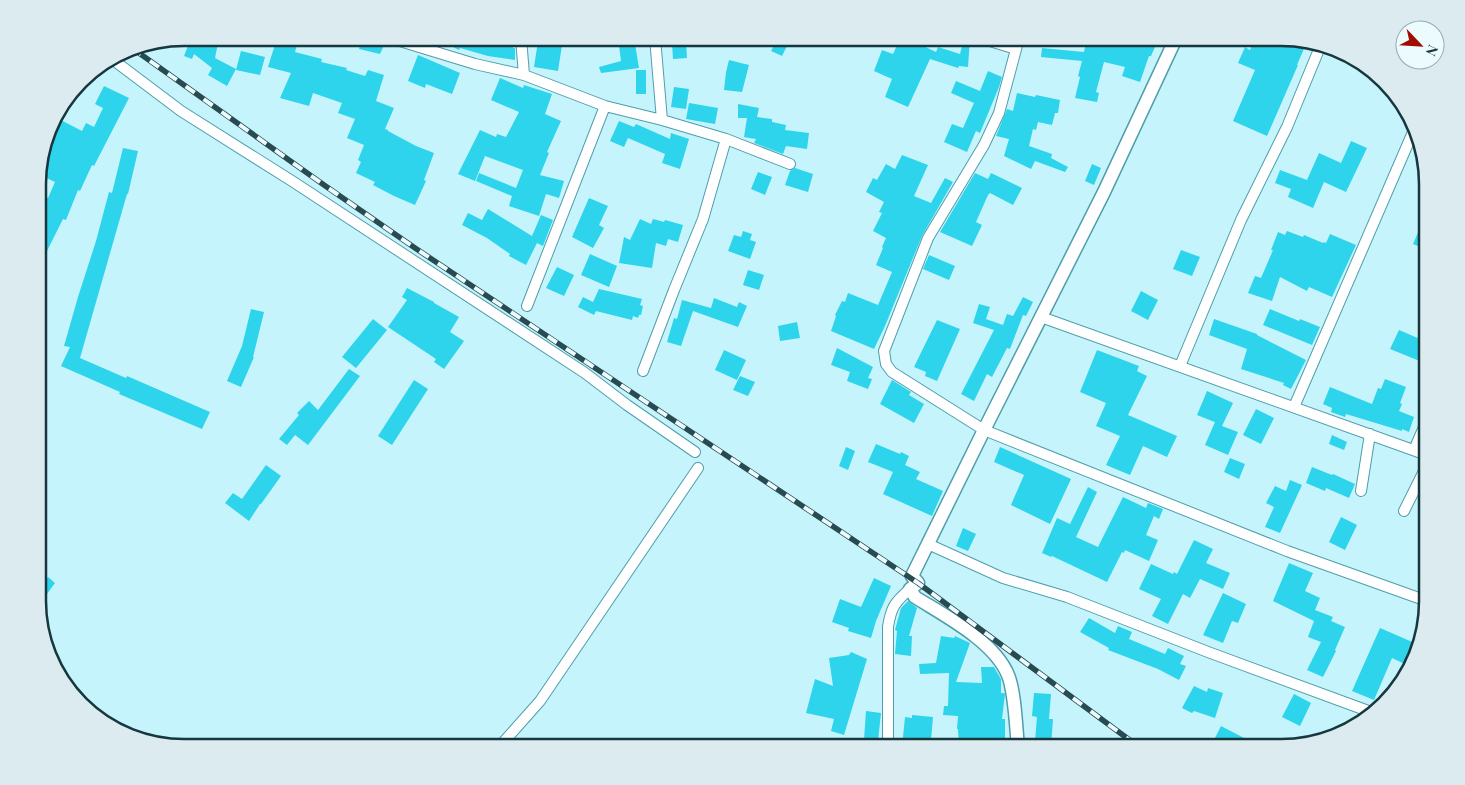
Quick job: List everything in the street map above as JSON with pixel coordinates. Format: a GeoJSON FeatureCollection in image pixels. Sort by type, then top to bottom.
{"type":"FeatureCollection","features":[{"type":"Feature","properties":{"kind":"street"},"geometry":{"type":"LineString","coordinates":[[420,46],[475,64],[524,76],[605,106],[726,139],[790,164]]}},
{"type":"Feature","properties":{"kind":"street"},"geometry":{"type":"LineString","coordinates":[[522,46],[524,76]]}},
{"type":"Feature","properties":{"kind":"street"},"geometry":{"type":"LineString","coordinates":[[656,46],[662,120]]}},
{"type":"Feature","properties":{"kind":"street"},"geometry":{"type":"LineString","coordinates":[[1006,46],[1016,49]]}},
{"type":"Feature","properties":{"kind":"street"},"geometry":{"type":"LineString","coordinates":[[1017,46],[999,113],[984,145],[928,238],[884,351],[886,364],[892,372],[984,430],[1287,551],[1419,598]]}},
{"type":"Feature","properties":{"kind":"street"},"geometry":{"type":"LineString","coordinates":[[888,738],[888,627],[890,613],[897,600],[918,583],[912,576],[1108,184],[1172,46]]}},
{"type":"Feature","properties":{"kind":"street"},"geometry":{"type":"LineString","coordinates":[[1180,366],[1241,220],[1287,127],[1318,52]]}},
{"type":"Feature","properties":{"kind":"street"},"geometry":{"type":"LineString","coordinates":[[118,64],[181,111],[292,181],[569,362],[695,452]]}},
{"type":"Feature","properties":{"kind":"street"},"geometry":{"type":"LineString","coordinates":[[527,306],[605,106]]}},
{"type":"Feature","properties":{"kind":"street"},"geometry":{"type":"LineString","coordinates":[[1294,407],[1410,138]]}},
{"type":"Feature","properties":{"kind":"street"},"geometry":{"type":"LineString","coordinates":[[643,371],[703,219],[726,139]]}},
{"type":"Feature","properties":{"kind":"street"},"geometry":{"type":"LineString","coordinates":[[1041,317],[1419,452]]}},
{"type":"Feature","properties":{"kind":"street"},"geometry":{"type":"LineString","coordinates":[[1361,491],[1370,434]]}},
{"type":"Feature","properties":{"kind":"street"},"geometry":{"type":"LineString","coordinates":[[1414,450],[1419,438]]}},
{"type":"Feature","properties":{"kind":"street"},"geometry":{"type":"LineString","coordinates":[[506,739],[540,701],[698,468]]}},
{"type":"Feature","properties":{"kind":"street"},"geometry":{"type":"LineString","coordinates":[[1404,511],[1419,481]]}},
{"type":"Feature","properties":{"kind":"street"},"geometry":{"type":"LineString","coordinates":[[928,544],[1003,578],[1067,597],[1208,652],[1364,710]]}},
{"type":"Feature","properties":{"kind":"street"},"geometry":{"type":"LineString","coordinates":[[910,589],[915,597],[971,632],[995,655],[1008,675],[1017,738]]}},
{"type":"Feature","properties":{"kind":"building"},"geometry":{"type":"Polygon","coordinates":[[[188,46],[217,46],[215,58],[236,69],[227,86],[208,75],[212,68],[194,54],[192,59],[184,56],[188,46]]]}},
{"type":"Feature","properties":{"kind":"building"},"geometry":{"type":"Polygon","coordinates":[[[275,46],[297,46],[295,52],[322,59],[321,62],[347,68],[346,70],[365,76],[368,70],[384,75],[376,101],[394,108],[385,129],[416,146],[434,153],[424,180],[426,181],[415,205],[373,185],[375,182],[356,173],[361,162],[358,160],[364,145],[347,138],[355,119],[338,113],[342,103],[313,93],[309,106],[280,98],[291,73],[268,67],[275,46]]]}},
{"type":"Feature","properties":{"kind":"building"},"geometry":{"type":"Polygon","coordinates":[[[360,46],[384,46],[380,54],[359,49],[360,46]]]}},
{"type":"Feature","properties":{"kind":"building"},"geometry":{"type":"Polygon","coordinates":[[[451,46],[513,46],[515,48],[515,60],[488,56],[460,48],[459,50],[451,46]]]}},
{"type":"Feature","properties":{"kind":"building"},"geometry":{"type":"Polygon","coordinates":[[[537,46],[562,46],[558,71],[534,67],[537,46]]]}},
{"type":"Feature","properties":{"kind":"building"},"geometry":{"type":"Polygon","coordinates":[[[619,46],[635,46],[639,68],[601,73],[599,67],[621,61],[619,46]]]}},
{"type":"Feature","properties":{"kind":"building"},"geometry":{"type":"Polygon","coordinates":[[[672,46],[686,46],[687,58],[673,59],[672,46]]]}},
{"type":"Feature","properties":{"kind":"building"},"geometry":{"type":"Polygon","coordinates":[[[774,46],[787,46],[782,56],[771,51],[774,46]]]}},
{"type":"Feature","properties":{"kind":"building"},"geometry":{"type":"Polygon","coordinates":[[[897,46],[924,46],[936,52],[938,47],[960,54],[962,46],[969,46],[968,67],[959,66],[958,68],[930,59],[908,107],[885,97],[892,79],[874,71],[882,50],[893,54],[897,46]]]}},
{"type":"Feature","properties":{"kind":"building"},"geometry":{"type":"Polygon","coordinates":[[[1085,46],[1155,46],[1151,56],[1149,56],[1140,82],[1122,76],[1125,67],[1104,62],[1096,92],[1099,93],[1097,102],[1075,98],[1082,61],[1041,57],[1042,48],[1084,52],[1085,46]]]}},
{"type":"Feature","properties":{"kind":"building"},"geometry":{"type":"Polygon","coordinates":[[[1252,46],[1304,48],[1267,136],[1233,121],[1255,70],[1238,63],[1245,47],[1250,50],[1252,46]]]}},
{"type":"Feature","properties":{"kind":"building"},"geometry":{"type":"Polygon","coordinates":[[[241,51],[265,57],[260,75],[236,70],[241,51]]]}},
{"type":"Feature","properties":{"kind":"building"},"geometry":{"type":"Polygon","coordinates":[[[418,55],[460,73],[452,94],[426,84],[425,88],[408,81],[418,55]]]}},
{"type":"Feature","properties":{"kind":"building"},"geometry":{"type":"Polygon","coordinates":[[[729,60],[749,65],[742,92],[724,90],[729,60]]]}},
{"type":"Feature","properties":{"kind":"building"},"geometry":{"type":"Polygon","coordinates":[[[636,70],[646,70],[646,94],[636,94],[636,70]]]}},
{"type":"Feature","properties":{"kind":"building"},"geometry":{"type":"Polygon","coordinates":[[[988,71],[1002,77],[980,133],[976,131],[967,152],[944,142],[952,124],[963,128],[974,103],[951,93],[956,81],[980,91],[988,71]]]}},
{"type":"Feature","properties":{"kind":"building"},"geometry":{"type":"Polygon","coordinates":[[[500,78],[523,88],[524,85],[552,94],[545,114],[561,121],[547,152],[549,153],[540,175],[564,181],[559,198],[546,194],[539,216],[509,206],[512,196],[476,181],[479,173],[516,188],[523,170],[485,156],[475,181],[458,174],[480,130],[496,137],[497,134],[506,137],[519,112],[491,100],[500,78]]]}},
{"type":"Feature","properties":{"kind":"building"},"geometry":{"type":"Polygon","coordinates":[[[104,86],[129,98],[94,166],[92,165],[80,191],[78,190],[66,220],[63,219],[47,251],[47,198],[55,182],[47,178],[51,149],[62,121],[82,131],[86,123],[94,127],[103,108],[95,104],[104,86]]]}},
{"type":"Feature","properties":{"kind":"building"},"geometry":{"type":"Polygon","coordinates":[[[674,87],[689,89],[686,109],[671,107],[674,87]]]}},
{"type":"Feature","properties":{"kind":"building"},"geometry":{"type":"Polygon","coordinates":[[[1017,93],[1060,100],[1058,113],[1055,113],[1052,125],[1038,122],[1036,130],[1033,129],[1029,146],[1052,154],[1051,158],[1068,167],[1065,172],[1035,161],[1031,169],[1004,156],[1009,139],[996,136],[1007,109],[1013,111],[1017,93]]]}},
{"type":"Feature","properties":{"kind":"building"},"geometry":{"type":"Polygon","coordinates":[[[689,103],[718,108],[715,124],[686,119],[689,103]]]}},
{"type":"Feature","properties":{"kind":"building"},"geometry":{"type":"Polygon","coordinates":[[[738,104],[759,108],[757,117],[772,119],[772,122],[786,125],[785,130],[809,133],[807,149],[786,146],[783,154],[754,143],[756,139],[744,137],[747,118],[738,118],[738,104]]]}},
{"type":"Feature","properties":{"kind":"building"},"geometry":{"type":"Polygon","coordinates":[[[619,121],[634,127],[636,124],[670,139],[671,133],[689,139],[680,169],[662,163],[665,154],[628,138],[624,147],[610,141],[619,121]]]}},
{"type":"Feature","properties":{"kind":"building"},"geometry":{"type":"Polygon","coordinates":[[[1351,141],[1367,148],[1346,192],[1324,182],[1313,208],[1288,197],[1291,189],[1275,183],[1280,170],[1307,180],[1319,153],[1341,163],[1351,141]]]}},
{"type":"Feature","properties":{"kind":"building"},"geometry":{"type":"Polygon","coordinates":[[[123,148],[138,151],[128,194],[80,358],[210,412],[202,429],[119,394],[120,392],[61,366],[70,347],[64,346],[109,192],[112,193],[123,148]]]}},
{"type":"Feature","properties":{"kind":"building"},"geometry":{"type":"Polygon","coordinates":[[[902,155],[928,165],[914,196],[931,203],[945,178],[953,182],[922,236],[874,349],[831,331],[835,315],[842,301],[845,302],[848,293],[878,305],[892,272],[876,265],[886,238],[873,231],[882,213],[879,212],[884,202],[866,192],[873,178],[877,180],[886,164],[895,169],[902,155]]]}},
{"type":"Feature","properties":{"kind":"building"},"geometry":{"type":"Polygon","coordinates":[[[1092,164],[1101,168],[1094,185],[1085,181],[1092,164]]]}},
{"type":"Feature","properties":{"kind":"building"},"geometry":{"type":"Polygon","coordinates":[[[795,168],[813,174],[808,192],[785,185],[790,171],[795,168]]]}},
{"type":"Feature","properties":{"kind":"building"},"geometry":{"type":"Polygon","coordinates":[[[758,172],[772,177],[765,195],[751,189],[758,172]]]}},
{"type":"Feature","properties":{"kind":"building"},"geometry":{"type":"Polygon","coordinates":[[[975,173],[988,179],[991,173],[1022,188],[1013,205],[990,193],[988,195],[976,222],[982,225],[972,246],[940,232],[975,173]]]}},
{"type":"Feature","properties":{"kind":"building"},"geometry":{"type":"Polygon","coordinates":[[[589,198],[608,206],[599,225],[604,228],[593,248],[572,237],[589,198]]]}},
{"type":"Feature","properties":{"kind":"building"},"geometry":{"type":"Polygon","coordinates":[[[488,209],[532,236],[541,215],[553,220],[543,246],[537,243],[526,265],[509,256],[510,254],[487,238],[462,225],[468,213],[482,220],[488,209]]]}},
{"type":"Feature","properties":{"kind":"building"},"geometry":{"type":"Polygon","coordinates":[[[640,219],[651,224],[653,219],[683,225],[678,242],[668,239],[666,246],[656,243],[652,268],[619,263],[624,237],[630,240],[640,219]]]}},
{"type":"Feature","properties":{"kind":"building"},"geometry":{"type":"Polygon","coordinates":[[[1419,230],[1419,247],[1413,244],[1419,230]]]}},
{"type":"Feature","properties":{"kind":"building"},"geometry":{"type":"Polygon","coordinates":[[[743,231],[752,234],[750,240],[756,242],[750,259],[728,251],[734,235],[741,237],[743,231]]]}},
{"type":"Feature","properties":{"kind":"building"},"geometry":{"type":"Polygon","coordinates":[[[1287,231],[1303,237],[1304,235],[1323,243],[1326,243],[1330,234],[1356,245],[1332,297],[1309,287],[1307,291],[1280,277],[1272,301],[1248,293],[1255,276],[1261,278],[1273,250],[1271,250],[1278,232],[1285,235],[1287,231]]]}},
{"type":"Feature","properties":{"kind":"building"},"geometry":{"type":"Polygon","coordinates":[[[1181,250],[1200,257],[1192,276],[1173,269],[1181,250]]]}},
{"type":"Feature","properties":{"kind":"building"},"geometry":{"type":"Polygon","coordinates":[[[590,254],[617,266],[609,287],[581,275],[590,254]]]}},
{"type":"Feature","properties":{"kind":"building"},"geometry":{"type":"Polygon","coordinates":[[[929,255],[955,266],[949,280],[923,269],[929,255]]]}},
{"type":"Feature","properties":{"kind":"building"},"geometry":{"type":"Polygon","coordinates":[[[557,267],[574,275],[564,296],[546,288],[557,267]]]}},
{"type":"Feature","properties":{"kind":"building"},"geometry":{"type":"Polygon","coordinates":[[[748,270],[764,275],[759,290],[743,285],[748,270]]]}},
{"type":"Feature","properties":{"kind":"building"},"geometry":{"type":"Polygon","coordinates":[[[407,288],[459,317],[450,332],[464,341],[444,369],[434,362],[436,359],[388,327],[407,300],[402,297],[407,288]]]}},
{"type":"Feature","properties":{"kind":"building"},"geometry":{"type":"Polygon","coordinates":[[[599,289],[642,299],[640,305],[643,306],[641,315],[638,318],[633,316],[632,320],[596,311],[594,315],[578,307],[583,297],[593,302],[599,289]]]}},
{"type":"Feature","properties":{"kind":"building"},"geometry":{"type":"Polygon","coordinates":[[[1141,291],[1158,300],[1148,320],[1131,311],[1141,291]]]}},
{"type":"Feature","properties":{"kind":"building"},"geometry":{"type":"Polygon","coordinates":[[[1023,297],[1033,302],[1026,316],[1023,315],[1010,349],[1007,348],[992,377],[987,374],[974,401],[961,394],[994,330],[973,323],[979,304],[990,307],[986,319],[1003,325],[1007,314],[1013,316],[1023,297]]]}},
{"type":"Feature","properties":{"kind":"building"},"geometry":{"type":"Polygon","coordinates":[[[714,298],[737,307],[739,302],[747,306],[738,327],[693,311],[681,346],[667,342],[674,318],[677,319],[682,300],[711,308],[714,298]]]}},
{"type":"Feature","properties":{"kind":"building"},"geometry":{"type":"Polygon","coordinates":[[[251,309],[264,312],[254,357],[241,387],[227,381],[242,346],[251,309]]]}},
{"type":"Feature","properties":{"kind":"building"},"geometry":{"type":"Polygon","coordinates":[[[1270,309],[1320,327],[1312,345],[1263,325],[1270,309]]]}},
{"type":"Feature","properties":{"kind":"building"},"geometry":{"type":"Polygon","coordinates":[[[373,319],[387,330],[356,368],[342,357],[373,319]]]}},
{"type":"Feature","properties":{"kind":"building"},"geometry":{"type":"Polygon","coordinates":[[[1214,319],[1257,334],[1306,360],[1291,389],[1283,385],[1284,383],[1241,369],[1247,349],[1209,335],[1214,319]]]}},
{"type":"Feature","properties":{"kind":"building"},"geometry":{"type":"Polygon","coordinates":[[[937,320],[960,329],[937,381],[925,376],[926,372],[914,367],[937,320]]]}},
{"type":"Feature","properties":{"kind":"building"},"geometry":{"type":"Polygon","coordinates":[[[797,322],[800,338],[780,341],[778,326],[797,322]]]}},
{"type":"Feature","properties":{"kind":"building"},"geometry":{"type":"Polygon","coordinates":[[[1399,330],[1419,339],[1419,361],[1390,349],[1399,330]]]}},
{"type":"Feature","properties":{"kind":"building"},"geometry":{"type":"Polygon","coordinates":[[[837,348],[873,367],[868,378],[872,379],[868,389],[847,381],[850,372],[831,365],[837,348]]]}},
{"type":"Feature","properties":{"kind":"building"},"geometry":{"type":"Polygon","coordinates":[[[724,350],[746,360],[737,380],[715,370],[724,350]]]}},
{"type":"Feature","properties":{"kind":"building"},"geometry":{"type":"Polygon","coordinates":[[[1097,350],[1139,366],[1137,371],[1147,376],[1128,415],[1177,436],[1167,457],[1143,446],[1130,475],[1106,465],[1120,436],[1096,426],[1106,403],[1080,392],[1097,350]]]}},
{"type":"Feature","properties":{"kind":"building"},"geometry":{"type":"Polygon","coordinates":[[[349,369],[360,376],[308,445],[295,435],[287,445],[279,439],[299,415],[297,413],[309,401],[318,410],[349,369]]]}},
{"type":"Feature","properties":{"kind":"building"},"geometry":{"type":"Polygon","coordinates":[[[740,376],[755,382],[748,396],[733,390],[740,376]]]}},
{"type":"Feature","properties":{"kind":"building"},"geometry":{"type":"Polygon","coordinates":[[[1385,379],[1406,387],[1399,411],[1414,417],[1409,432],[1346,414],[1345,417],[1331,412],[1332,408],[1323,404],[1330,387],[1372,404],[1378,388],[1381,389],[1385,379]]]}},
{"type":"Feature","properties":{"kind":"building"},"geometry":{"type":"Polygon","coordinates":[[[414,380],[428,389],[392,445],[378,436],[414,380]]]}},
{"type":"Feature","properties":{"kind":"building"},"geometry":{"type":"Polygon","coordinates":[[[892,380],[911,392],[909,395],[924,404],[914,423],[880,404],[892,380]]]}},
{"type":"Feature","properties":{"kind":"building"},"geometry":{"type":"Polygon","coordinates":[[[1207,391],[1233,403],[1222,426],[1238,432],[1228,455],[1205,445],[1215,422],[1197,415],[1207,391]]]}},
{"type":"Feature","properties":{"kind":"building"},"geometry":{"type":"Polygon","coordinates":[[[1256,409],[1274,418],[1261,444],[1243,435],[1256,409]]]}},
{"type":"Feature","properties":{"kind":"building"},"geometry":{"type":"Polygon","coordinates":[[[1332,435],[1347,442],[1344,450],[1329,444],[1332,435]]]}},
{"type":"Feature","properties":{"kind":"building"},"geometry":{"type":"Polygon","coordinates":[[[876,444],[909,456],[905,465],[920,472],[916,479],[943,491],[932,516],[883,494],[893,472],[868,462],[876,444]]]}},
{"type":"Feature","properties":{"kind":"building"},"geometry":{"type":"Polygon","coordinates":[[[846,447],[855,451],[848,470],[839,466],[846,447]]]}},
{"type":"Feature","properties":{"kind":"building"},"geometry":{"type":"Polygon","coordinates":[[[1000,447],[1071,479],[1050,524],[1011,505],[1024,475],[994,462],[1000,447]]]}},
{"type":"Feature","properties":{"kind":"building"},"geometry":{"type":"Polygon","coordinates":[[[1230,458],[1245,464],[1239,479],[1224,472],[1230,458]]]}},
{"type":"Feature","properties":{"kind":"building"},"geometry":{"type":"Polygon","coordinates":[[[266,465],[281,476],[249,521],[225,503],[233,493],[242,499],[266,465]]]}},
{"type":"Feature","properties":{"kind":"building"},"geometry":{"type":"Polygon","coordinates":[[[1312,467],[1355,484],[1349,498],[1326,488],[1325,491],[1306,483],[1312,467]]]}},
{"type":"Feature","properties":{"kind":"building"},"geometry":{"type":"Polygon","coordinates":[[[1290,480],[1302,485],[1280,533],[1265,527],[1274,507],[1266,503],[1275,486],[1286,491],[1290,480]]]}},
{"type":"Feature","properties":{"kind":"building"},"geometry":{"type":"Polygon","coordinates":[[[1088,487],[1097,492],[1076,537],[1098,547],[1123,497],[1146,508],[1148,503],[1163,509],[1159,519],[1154,516],[1146,535],[1158,540],[1149,561],[1125,550],[1124,553],[1122,552],[1107,582],[1042,553],[1057,518],[1070,524],[1088,487]]]}},
{"type":"Feature","properties":{"kind":"building"},"geometry":{"type":"Polygon","coordinates":[[[1341,517],[1357,525],[1345,550],[1329,542],[1341,517]]]}},
{"type":"Feature","properties":{"kind":"building"},"geometry":{"type":"Polygon","coordinates":[[[963,528],[976,534],[968,551],[956,546],[963,528]]]}},
{"type":"Feature","properties":{"kind":"building"},"geometry":{"type":"Polygon","coordinates":[[[1194,540],[1213,549],[1206,563],[1230,573],[1223,589],[1200,579],[1190,598],[1183,594],[1168,624],[1152,616],[1161,599],[1139,589],[1151,564],[1177,574],[1194,540]]]}},
{"type":"Feature","properties":{"kind":"building"},"geometry":{"type":"Polygon","coordinates":[[[1289,563],[1313,573],[1305,591],[1320,598],[1315,610],[1333,617],[1331,621],[1345,627],[1323,677],[1307,670],[1321,642],[1308,637],[1314,621],[1273,601],[1289,563]]]}},
{"type":"Feature","properties":{"kind":"building"},"geometry":{"type":"Polygon","coordinates":[[[48,577],[55,583],[46,595],[46,580],[48,577]]]}},
{"type":"Feature","properties":{"kind":"building"},"geometry":{"type":"Polygon","coordinates":[[[874,578],[891,586],[871,638],[848,631],[849,628],[832,622],[840,599],[861,607],[874,578]]]}},
{"type":"Feature","properties":{"kind":"building"},"geometry":{"type":"Polygon","coordinates":[[[1223,593],[1246,604],[1238,623],[1232,621],[1223,643],[1203,635],[1223,593]]]}},
{"type":"Feature","properties":{"kind":"building"},"geometry":{"type":"Polygon","coordinates":[[[908,601],[917,608],[909,636],[912,636],[911,656],[895,654],[897,631],[895,630],[901,608],[908,601]]]}},
{"type":"Feature","properties":{"kind":"building"},"geometry":{"type":"Polygon","coordinates":[[[1089,618],[1115,633],[1118,626],[1132,632],[1129,639],[1165,654],[1168,648],[1184,656],[1180,664],[1186,666],[1179,680],[1158,669],[1108,650],[1109,648],[1080,632],[1089,618]]]}},
{"type":"Feature","properties":{"kind":"building"},"geometry":{"type":"Polygon","coordinates":[[[1380,628],[1412,642],[1403,663],[1392,658],[1374,700],[1352,691],[1380,628]]]}},
{"type":"Feature","properties":{"kind":"building"},"geometry":{"type":"Polygon","coordinates":[[[941,636],[954,638],[955,636],[970,643],[956,682],[982,683],[981,667],[994,667],[1001,679],[1001,693],[1005,694],[1002,719],[1005,719],[1005,738],[959,738],[958,716],[943,715],[944,706],[948,706],[949,673],[920,674],[919,664],[936,663],[941,636]]]}},
{"type":"Feature","properties":{"kind":"building"},"geometry":{"type":"Polygon","coordinates":[[[851,652],[867,659],[844,735],[831,731],[834,719],[806,713],[815,679],[833,686],[829,658],[849,655],[851,652]]]}},
{"type":"Feature","properties":{"kind":"building"},"geometry":{"type":"Polygon","coordinates":[[[1194,686],[1207,692],[1208,688],[1223,693],[1215,718],[1194,711],[1192,713],[1182,708],[1194,686]]]}},
{"type":"Feature","properties":{"kind":"building"},"geometry":{"type":"Polygon","coordinates":[[[1034,693],[1051,694],[1049,719],[1053,719],[1052,738],[1035,738],[1037,717],[1032,716],[1034,693]]]}},
{"type":"Feature","properties":{"kind":"building"},"geometry":{"type":"Polygon","coordinates":[[[1294,694],[1311,703],[1300,726],[1282,717],[1294,694]]]}},
{"type":"Feature","properties":{"kind":"building"},"geometry":{"type":"Polygon","coordinates":[[[866,711],[881,713],[878,738],[864,738],[866,711]]]}},
{"type":"Feature","properties":{"kind":"building"},"geometry":{"type":"Polygon","coordinates":[[[912,715],[933,717],[931,738],[903,738],[905,717],[912,718],[912,715]]]}},
{"type":"Feature","properties":{"kind":"building"},"geometry":{"type":"Polygon","coordinates":[[[1221,726],[1244,738],[1215,738],[1221,726]]]}},
{"type":"Feature","properties":{"kind":"railway"},"geometry":{"type":"LineString","coordinates":[[140,54],[415,248],[918,583],[1127,738]]}}]}
